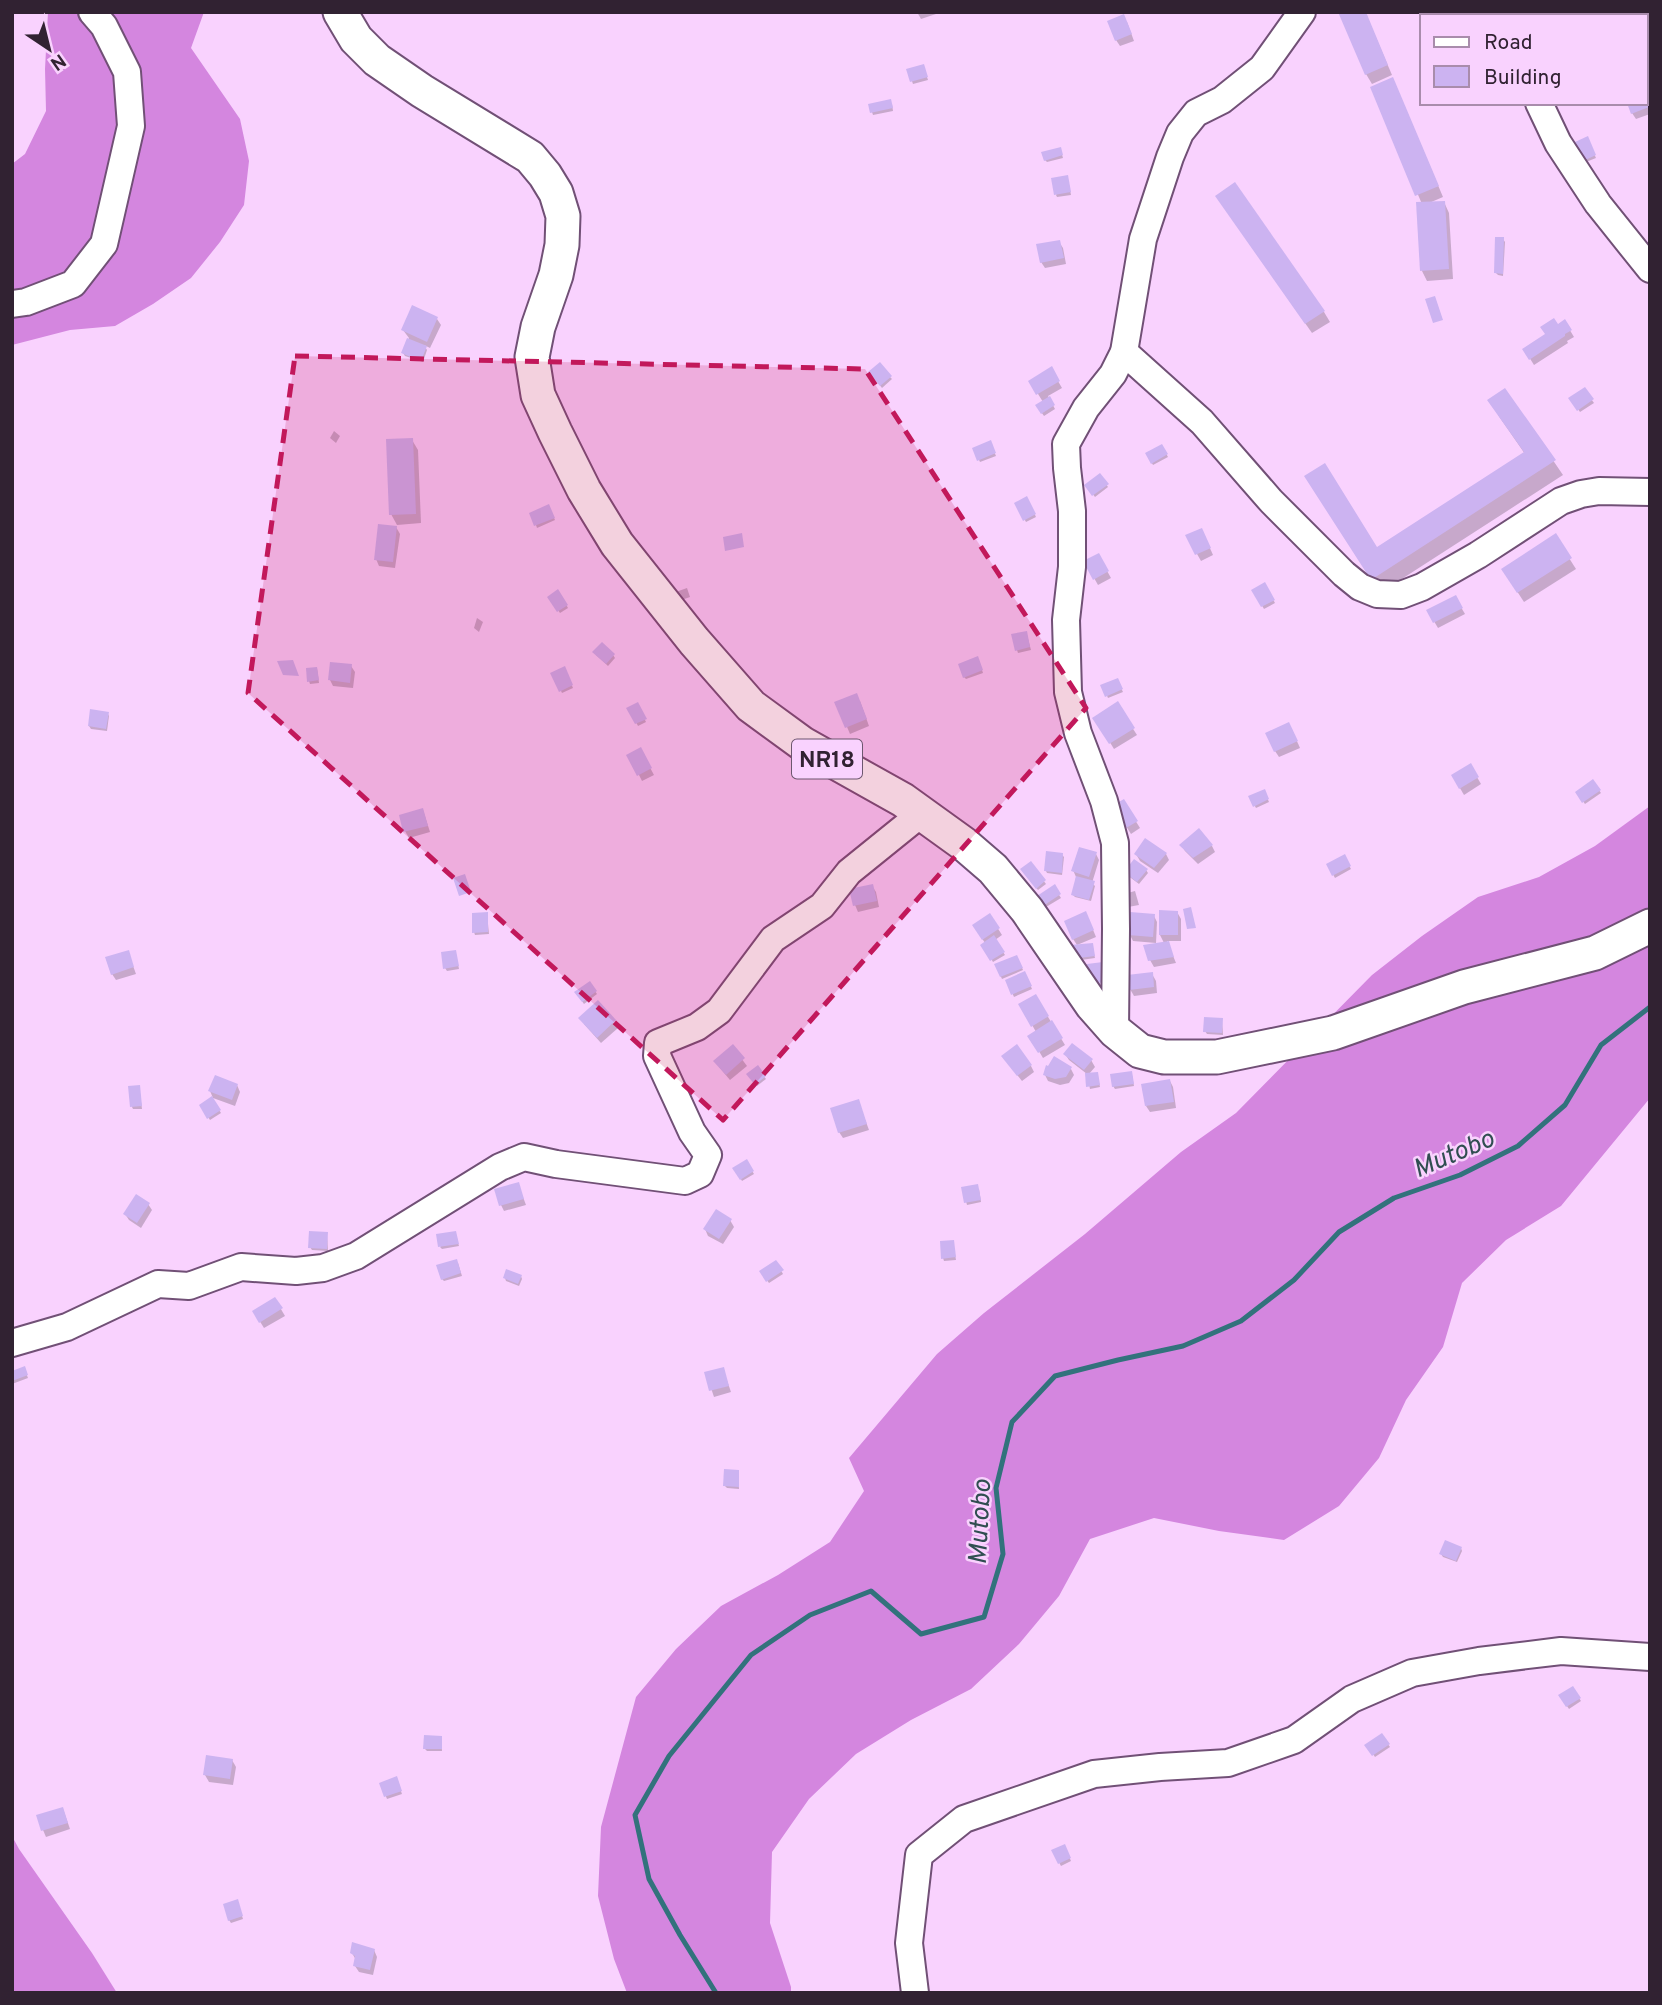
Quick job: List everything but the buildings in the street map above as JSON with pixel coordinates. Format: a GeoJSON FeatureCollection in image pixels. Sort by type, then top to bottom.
{"type":"FeatureCollection","features":[{"type":"Feature","properties":{"kind":"main road","name":"NR18"},"geometry":{"type":"LineString","coordinates":[[340,12],[356,39],[377,60],[530,157],[556,193],[563,216],[562,245],[556,275],[531,356],[538,395],[584,490],[617,544],[694,641],[751,706],[803,744],[903,800],[964,844],[993,869],[1027,909],[1092,1005],[1115,1031],[1140,1051],[1164,1057],[1217,1057],[1333,1033],[1464,987],[1595,953],[1650,926]]}},
{"type":"Feature","properties":{"kind":"street"},"geometry":{"type":"LineString","coordinates":[[12,304],[26,302],[73,284],[104,244],[131,126],[127,72],[104,26],[92,12]]}},
{"type":"Feature","properties":{"kind":"street"},"geometry":{"type":"LineString","coordinates":[[1115,1031],[1115,843],[1104,801],[1078,733],[1068,692],[1066,620],[1072,567],[1072,525],[1066,444],[1086,408],[1113,374],[1124,352],[1143,239],[1180,133],[1196,113],[1222,100],[1262,68],[1302,12]]}},
{"type":"Feature","properties":{"kind":"street"},"geometry":{"type":"LineString","coordinates":[[1540,105],[1558,143],[1598,204],[1650,269]]}},
{"type":"Feature","properties":{"kind":"street"},"geometry":{"type":"LineString","coordinates":[[1124,352],[1202,422],[1271,501],[1344,574],[1360,587],[1377,594],[1401,595],[1422,587],[1478,555],[1561,501],[1599,491],[1650,492]]}},
{"type":"Feature","properties":{"kind":"street"},"geometry":{"type":"LineString","coordinates":[[12,1343],[67,1326],[158,1284],[189,1286],[241,1267],[296,1271],[323,1268],[356,1256],[500,1167],[524,1157],[556,1164],[685,1181],[700,1174],[708,1155],[692,1132],[657,1056],[658,1042],[697,1027],[719,1011],[773,939],[822,906],[849,872],[922,813]]}},
{"type":"Feature","properties":{"kind":"street"},"geometry":{"type":"LineString","coordinates":[[915,1993],[909,1943],[919,1855],[964,1819],[1094,1774],[1228,1763],[1294,1740],[1352,1699],[1412,1673],[1561,1651],[1650,1657]]}},
{"type":"Feature","properties":{"kind":"highlighted area"},"geometry":{"type":"Polygon","coordinates":[[[295,356],[865,369],[1086,708],[723,1120],[248,693],[295,356]]]}},
{"type":"Feature","properties":{"kind":"shaded area"},"geometry":{"type":"Polygon","coordinates":[[[48,12],[204,12],[191,48],[240,119],[249,161],[244,205],[220,242],[191,278],[115,326],[70,330],[12,345],[12,164],[25,154],[46,111],[48,12]]]}},
{"type":"Feature","properties":{"kind":"shaded area"},"geometry":{"type":"Polygon","coordinates":[[[1650,806],[1650,1098],[1561,1206],[1506,1240],[1462,1283],[1443,1347],[1406,1400],[1379,1458],[1339,1506],[1284,1540],[1154,1518],[1090,1539],[1059,1596],[1019,1644],[971,1689],[911,1720],[856,1754],[809,1799],[772,1852],[770,1923],[791,1993],[627,1993],[614,1959],[598,1896],[601,1827],[636,1697],[676,1649],[721,1606],[778,1575],[830,1542],[864,1491],[849,1458],[937,1354],[1181,1152],[1236,1113],[1372,975],[1478,897],[1539,877],[1595,846],[1650,806]]]}},
{"type":"Feature","properties":{"kind":"shaded area"},"geometry":{"type":"Polygon","coordinates":[[[12,1836],[92,1953],[117,1993],[12,1993],[12,1836]]]}},
{"type":"Feature","properties":{"kind":"waterway","name":"Mutobo"},"geometry":{"type":"LineString","coordinates":[[716,1993],[649,1879],[635,1815],[669,1756],[751,1655],[810,1615],[871,1591],[921,1634],[984,1617],[1003,1554],[996,1488],[1012,1422],[1055,1376],[1183,1346],[1241,1321],[1294,1280],[1339,1232],[1394,1198],[1460,1175],[1518,1146],[1565,1105],[1601,1045],[1650,1007]]}}]}
